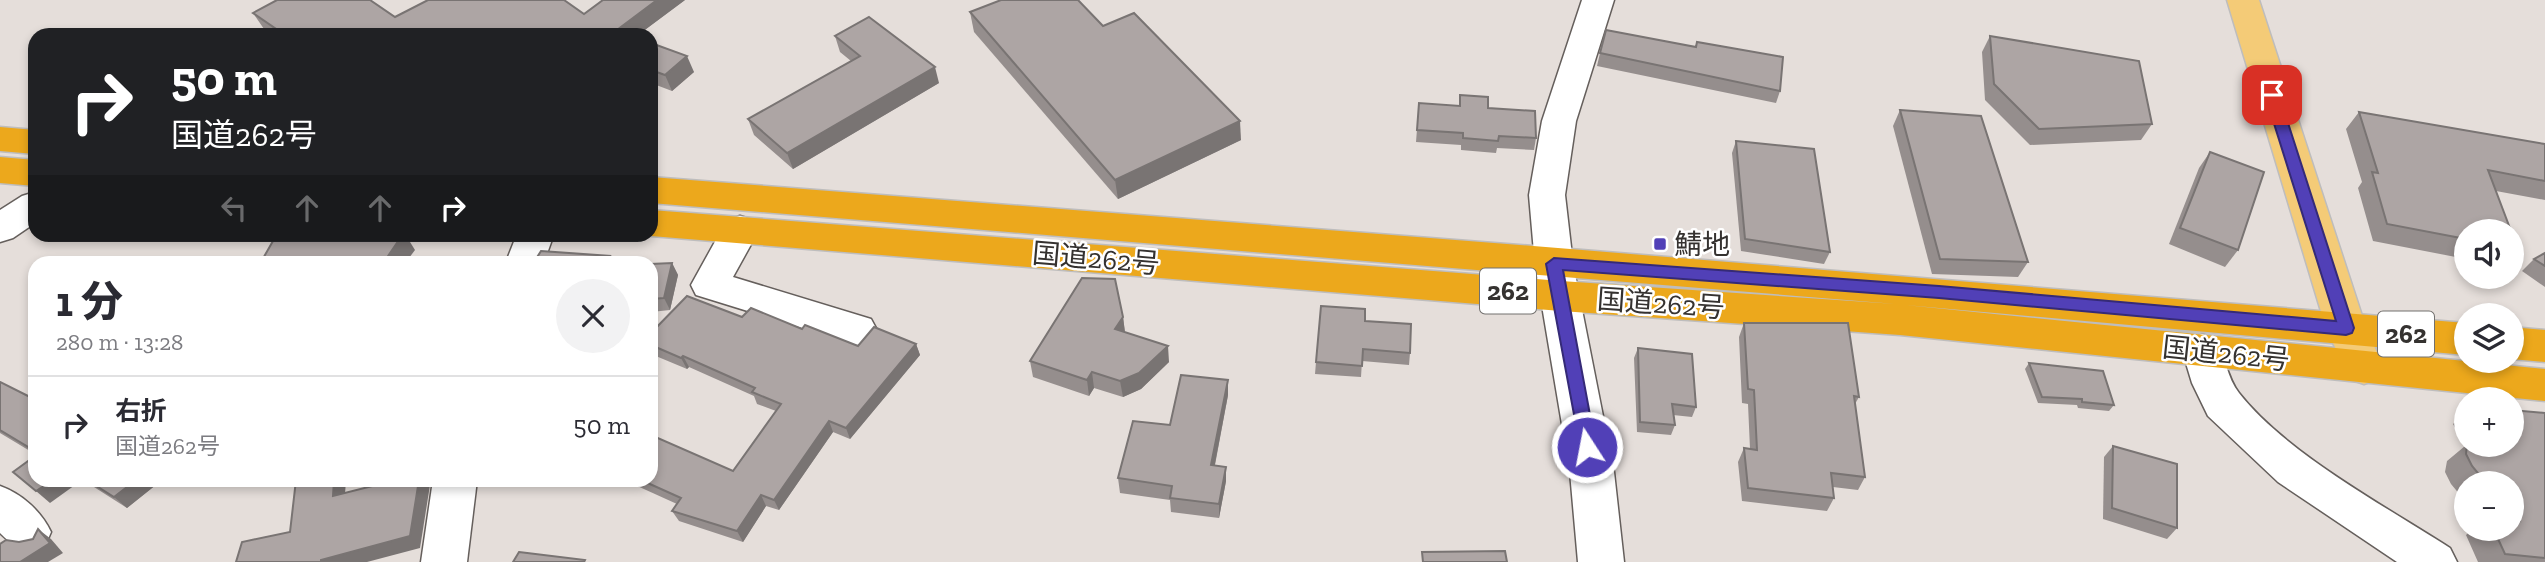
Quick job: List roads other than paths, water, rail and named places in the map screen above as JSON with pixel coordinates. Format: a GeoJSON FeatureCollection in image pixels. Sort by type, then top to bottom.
{"type":"FeatureCollection","features":[{"type":"Feature","properties":{"kind":"highway"},"geometry":{"type":"LineString","coordinates":[[0,139],[28,141]]}},
{"type":"Feature","properties":{"kind":"highway"},"geometry":{"type":"LineString","coordinates":[[0,170],[28,172]]}},
{"type":"Feature","properties":{"kind":"highway","name":"国道262号"},"geometry":{"type":"LineString","coordinates":[[658,191],[1558,280],[1900,320],[2545,385]]}},
{"type":"Feature","properties":{"kind":"highway","name":"国道262号"},"geometry":{"type":"LineString","coordinates":[[658,224],[1558,280],[1939,292],[2454,338]]}},
{"type":"Feature","properties":{"kind":"highway"},"geometry":{"type":"LineString","coordinates":[[2524,344],[2545,346]]}},
{"type":"Feature","properties":{"kind":"main road"},"geometry":{"type":"LineString","coordinates":[[2243,0],[2346,328],[2364,368]]}},
{"type":"Feature","properties":{"kind":"street"},"geometry":{"type":"LineString","coordinates":[[1598,0],[1559,121],[1547,195],[1572,374],[1592,472],[1601,562]]}},
{"type":"Feature","properties":{"kind":"street"},"geometry":{"type":"LineString","coordinates":[[0,228],[28,210]]}},
{"type":"Feature","properties":{"kind":"street"},"geometry":{"type":"LineString","coordinates":[[740,230],[710,285],[857,330]]}},
{"type":"Feature","properties":{"kind":"street"},"geometry":{"type":"LineString","coordinates":[[2202,350],[2212,383],[2223,404],[2245,428],[2293,469],[2434,562]]}},
{"type":"Feature","properties":{"kind":"street"},"geometry":{"type":"LineString","coordinates":[[444,562],[454,487]]}},
{"type":"Feature","properties":{"kind":"place","name":"鯖地"},"geometry":{"type":"Point","coordinates":[1660,244]}}]}
